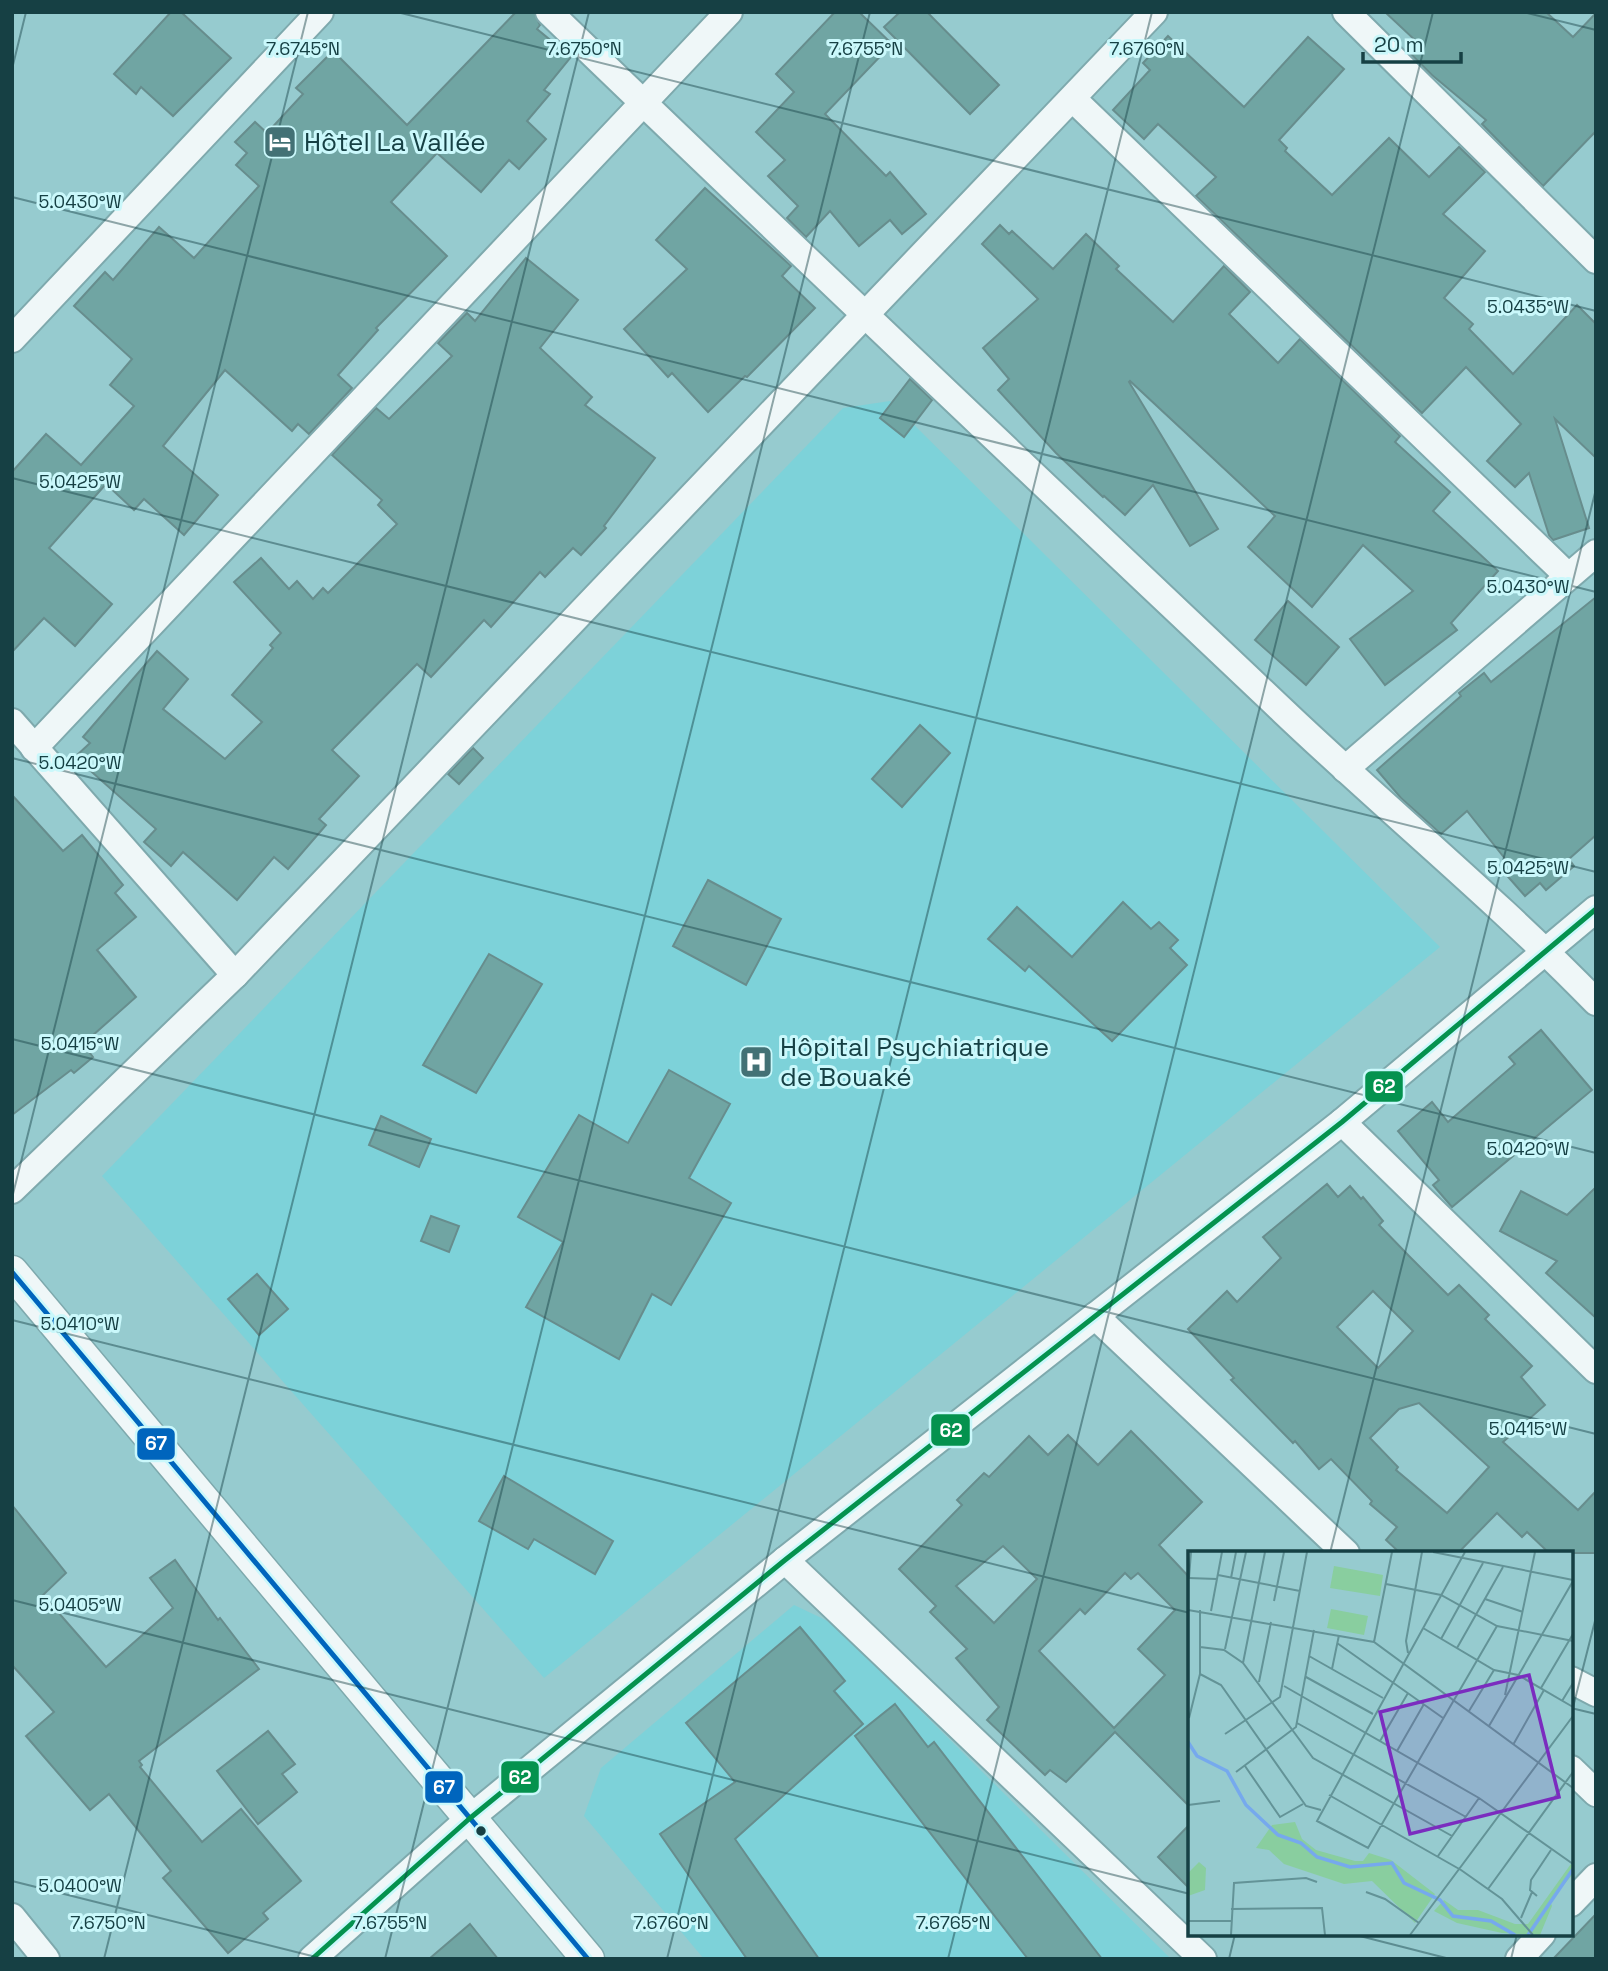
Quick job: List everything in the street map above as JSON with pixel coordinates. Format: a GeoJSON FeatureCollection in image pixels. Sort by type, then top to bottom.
{"type":"FeatureCollection","features":[{"type":"Feature","properties":{"kind":"street"},"geometry":{"type":"LineString","coordinates":[[12,338],[320,12]]}},
{"type":"Feature","properties":{"kind":"street"},"geometry":{"type":"LineString","coordinates":[[549,12],[866,317],[1345,769],[1547,952],[1596,1002]]}},
{"type":"Feature","properties":{"kind":"street"},"geometry":{"type":"LineString","coordinates":[[34,748],[729,12]]}},
{"type":"Feature","properties":{"kind":"street"},"geometry":{"type":"LineString","coordinates":[[12,1190],[235,975],[866,317],[1154,12]]}},
{"type":"Feature","properties":{"kind":"street"},"geometry":{"type":"LineString","coordinates":[[1346,12],[1596,260]]}},
{"type":"Feature","properties":{"kind":"street"},"geometry":{"type":"LineString","coordinates":[[1073,99],[1568,576]]}},
{"type":"Feature","properties":{"kind":"street"},"geometry":{"type":"LineString","coordinates":[[1345,769],[1596,553]]}},
{"type":"Feature","properties":{"kind":"street"},"geometry":{"type":"LineString","coordinates":[[12,722],[235,975]]}},
{"type":"Feature","properties":{"kind":"street"},"geometry":{"type":"LineString","coordinates":[[312,1959],[470,1819],[785,1560],[1342,1122],[1596,909]]}},
{"type":"Feature","properties":{"kind":"street"},"geometry":{"type":"LineString","coordinates":[[1342,1122],[1596,1370]]}},
{"type":"Feature","properties":{"kind":"street"},"geometry":{"type":"LineString","coordinates":[[12,1272],[588,1959]]}},
{"type":"Feature","properties":{"kind":"street"},"geometry":{"type":"LineString","coordinates":[[1095,1316],[1344,1551]]}},
{"type":"Feature","properties":{"kind":"street"},"geometry":{"type":"LineString","coordinates":[[785,1560],[1203,1959]]}},
{"type":"Feature","properties":{"kind":"street"},"geometry":{"type":"LineString","coordinates":[[1573,1681],[1596,1693]]}},
{"type":"Feature","properties":{"kind":"street"},"geometry":{"type":"LineString","coordinates":[[1573,1771],[1596,1793]]}},
{"type":"Feature","properties":{"kind":"street"},"geometry":{"type":"LineString","coordinates":[[1573,1901],[1596,1877]]}},
{"type":"Feature","properties":{"kind":"street"},"geometry":{"type":"LineString","coordinates":[[12,1917],[46,1959]]}},
{"type":"Feature","properties":{"kind":"street"},"geometry":{"type":"LineString","coordinates":[[1519,1959],[1540,1936]]}},
{"type":"Feature","properties":{"kind":"shaded area","name":"Hôpital Psychiatrique de Bouaké"},"geometry":{"type":"Polygon","coordinates":[[[890,401],[1440,947],[544,1678],[102,1176],[843,408],[890,401]]]}},
{"type":"Feature","properties":{"kind":"shaded area"},"geometry":{"type":"Polygon","coordinates":[[[794,1605],[832,1623],[1171,1959],[704,1959],[584,1816],[601,1768],[794,1605]]]}},
{"type":"Feature","properties":{"kind":"building"},"geometry":{"type":"Polygon","coordinates":[[[171,12],[181,12],[231,58],[173,116],[141,87],[136,94],[114,74],[171,12]]]}},
{"type":"Feature","properties":{"kind":"building"},"geometry":{"type":"Polygon","coordinates":[[[516,12],[534,12],[540,25],[537,29],[571,57],[544,90],[550,94],[527,121],[546,139],[519,169],[509,160],[481,192],[437,153],[391,202],[447,256],[376,328],[378,330],[338,375],[352,388],[309,434],[298,424],[292,431],[225,370],[163,446],[218,495],[184,535],[144,499],[134,510],[106,484],[49,548],[112,604],[75,646],[44,618],[12,652],[12,472],[46,434],[81,465],[134,406],[110,385],[132,359],[74,306],[105,272],[113,280],[159,227],[194,258],[259,186],[236,165],[247,153],[235,142],[255,122],[267,133],[303,94],[296,88],[333,51],[407,125],[516,12]]]}},
{"type":"Feature","properties":{"kind":"building"},"geometry":{"type":"Polygon","coordinates":[[[835,12],[859,12],[892,44],[825,114],[886,176],[890,172],[926,214],[902,234],[890,220],[859,246],[830,211],[806,237],[787,218],[798,206],[768,176],[785,160],[756,132],[794,92],[776,74],[835,12]]]}},
{"type":"Feature","properties":{"kind":"building"},"geometry":{"type":"Polygon","coordinates":[[[900,12],[927,12],[999,85],[970,114],[884,27],[900,12]]]}},
{"type":"Feature","properties":{"kind":"building"},"geometry":{"type":"Polygon","coordinates":[[[1385,12],[1546,12],[1573,37],[1596,13],[1596,131],[1543,186],[1482,124],[1486,120],[1408,51],[1416,41],[1385,12]]]}},
{"type":"Feature","properties":{"kind":"building"},"geometry":{"type":"Polygon","coordinates":[[[1168,36],[1244,107],[1308,37],[1344,69],[1279,140],[1287,148],[1285,151],[1332,195],[1389,138],[1429,177],[1459,147],[1485,172],[1443,214],[1485,251],[1444,298],[1473,324],[1469,329],[1513,374],[1577,305],[1596,324],[1596,458],[1555,419],[1589,528],[1553,540],[1529,473],[1515,487],[1487,461],[1521,424],[1466,367],[1422,413],[1196,196],[1216,177],[1158,124],[1144,139],[1113,110],[1150,70],[1143,63],[1168,36]]]}},
{"type":"Feature","properties":{"kind":"building"},"geometry":{"type":"Polygon","coordinates":[[[705,188],[791,266],[782,276],[815,308],[708,412],[672,373],[668,377],[624,329],[687,269],[656,240],[705,188]]]}},
{"type":"Feature","properties":{"kind":"building"},"geometry":{"type":"Polygon","coordinates":[[[1000,225],[1009,234],[1012,231],[1053,269],[1086,234],[1119,266],[1116,269],[1173,322],[1224,266],[1250,292],[1229,314],[1278,363],[1300,339],[1400,436],[1395,442],[1450,492],[1433,511],[1498,571],[1451,623],[1457,630],[1385,685],[1350,639],[1413,591],[1363,545],[1312,607],[1248,547],[1275,516],[1130,381],[1218,529],[1190,546],[1153,485],[1125,515],[1103,497],[1056,453],[998,390],[1009,379],[983,348],[1038,299],[982,244],[1000,225]]]}},
{"type":"Feature","properties":{"kind":"building"},"geometry":{"type":"Polygon","coordinates":[[[526,258],[578,300],[540,348],[592,397],[585,405],[655,458],[604,526],[606,528],[581,555],[573,548],[545,577],[540,572],[491,627],[484,620],[431,677],[417,664],[332,750],[359,776],[319,819],[326,825],[288,869],[274,857],[237,900],[183,852],[171,866],[144,842],[156,829],[75,757],[90,743],[83,737],[157,651],[188,679],[163,709],[225,759],[262,722],[232,695],[273,648],[270,645],[281,633],[234,582],[261,558],[289,589],[297,581],[313,599],[323,588],[328,593],[397,524],[378,505],[382,500],[332,455],[376,408],[389,419],[452,356],[438,343],[467,313],[475,321],[526,258]]]}},
{"type":"Feature","properties":{"kind":"building"},"geometry":{"type":"Polygon","coordinates":[[[910,379],[932,400],[904,437],[880,418],[910,379]]]}},
{"type":"Feature","properties":{"kind":"building"},"geometry":{"type":"Polygon","coordinates":[[[1596,597],[1596,835],[1569,859],[1574,866],[1546,890],[1540,883],[1525,896],[1503,871],[1510,865],[1467,811],[1441,834],[1401,798],[1377,770],[1484,673],[1491,682],[1596,597]]]}},
{"type":"Feature","properties":{"kind":"building"},"geometry":{"type":"Polygon","coordinates":[[[1288,601],[1339,647],[1306,685],[1255,640],[1288,601]]]}},
{"type":"Feature","properties":{"kind":"building"},"geometry":{"type":"Polygon","coordinates":[[[920,725],[950,753],[902,807],[872,779],[920,725]]]}},
{"type":"Feature","properties":{"kind":"building"},"geometry":{"type":"Polygon","coordinates":[[[473,748],[483,758],[459,784],[448,774],[473,748]]]}},
{"type":"Feature","properties":{"kind":"building"},"geometry":{"type":"Polygon","coordinates":[[[12,795],[63,851],[82,835],[123,885],[115,893],[136,917],[97,950],[136,997],[83,1044],[93,1057],[74,1073],[71,1070],[12,1115],[12,795]]]}},
{"type":"Feature","properties":{"kind":"building"},"geometry":{"type":"Polygon","coordinates":[[[708,880],[781,919],[746,985],[673,946],[708,880]]]}},
{"type":"Feature","properties":{"kind":"building"},"geometry":{"type":"Polygon","coordinates":[[[1123,902],[1151,929],[1159,922],[1178,940],[1170,948],[1187,965],[1112,1041],[1029,966],[1025,971],[988,939],[1017,907],[1072,957],[1123,902]]]}},
{"type":"Feature","properties":{"kind":"building"},"geometry":{"type":"Polygon","coordinates":[[[489,954],[542,984],[476,1093],[423,1065],[489,954]]]}},
{"type":"Feature","properties":{"kind":"building"},"geometry":{"type":"Polygon","coordinates":[[[1541,1030],[1592,1090],[1452,1207],[1433,1185],[1439,1180],[1398,1131],[1432,1102],[1448,1122],[1515,1064],[1509,1057],[1541,1030]]]}},
{"type":"Feature","properties":{"kind":"building"},"geometry":{"type":"Polygon","coordinates":[[[669,1070],[730,1104],[689,1178],[731,1203],[671,1305],[652,1294],[619,1359],[526,1307],[563,1242],[518,1217],[579,1115],[628,1143],[669,1070]]]}},
{"type":"Feature","properties":{"kind":"building"},"geometry":{"type":"Polygon","coordinates":[[[381,1116],[431,1139],[419,1167],[369,1145],[381,1116]]]}},
{"type":"Feature","properties":{"kind":"building"},"geometry":{"type":"Polygon","coordinates":[[[1327,1184],[1338,1197],[1350,1186],[1383,1221],[1379,1225],[1448,1295],[1459,1285],[1489,1315],[1485,1319],[1532,1366],[1521,1377],[1545,1405],[1503,1442],[1578,1510],[1596,1491],[1596,1553],[1547,1551],[1527,1532],[1522,1537],[1497,1513],[1460,1551],[1398,1551],[1386,1540],[1397,1527],[1370,1504],[1372,1501],[1331,1459],[1319,1469],[1295,1441],[1293,1443],[1231,1380],[1234,1378],[1188,1329],[1227,1291],[1237,1302],[1281,1258],[1263,1237],[1327,1184]],[[1373,1291],[1337,1327],[1378,1368],[1413,1331],[1373,1291]],[[1419,1403],[1399,1409],[1370,1438],[1398,1467],[1396,1470],[1447,1513],[1489,1467],[1419,1403]]]}},
{"type":"Feature","properties":{"kind":"building"},"geometry":{"type":"Polygon","coordinates":[[[1596,1187],[1596,1318],[1546,1273],[1557,1261],[1500,1231],[1521,1191],[1567,1215],[1596,1187]]]}},
{"type":"Feature","properties":{"kind":"building"},"geometry":{"type":"Polygon","coordinates":[[[431,1216],[459,1226],[449,1252],[421,1241],[431,1216]]]}},
{"type":"Feature","properties":{"kind":"building"},"geometry":{"type":"Polygon","coordinates":[[[257,1274],[288,1309],[259,1335],[228,1299],[257,1274]]]}},
{"type":"Feature","properties":{"kind":"building"},"geometry":{"type":"Polygon","coordinates":[[[1131,1431],[1202,1502],[1159,1545],[1188,1576],[1188,1805],[1115,1732],[1066,1782],[1050,1770],[1045,1775],[987,1720],[999,1707],[956,1658],[967,1649],[930,1612],[936,1606],[899,1569],[962,1505],[957,1500],[984,1473],[989,1477],[1029,1436],[1048,1455],[1068,1435],[1098,1465],[1131,1431]],[[1003,1546],[956,1586],[994,1623],[1037,1579],[1003,1546]],[[1125,1573],[1085,1614],[1080,1609],[1039,1651],[1114,1728],[1165,1675],[1138,1649],[1175,1610],[1138,1573],[1131,1579],[1125,1573]]]}},
{"type":"Feature","properties":{"kind":"building"},"geometry":{"type":"Polygon","coordinates":[[[504,1476],[613,1541],[595,1574],[534,1539],[528,1549],[479,1521],[504,1476]]]}},
{"type":"Feature","properties":{"kind":"building"},"geometry":{"type":"Polygon","coordinates":[[[12,1505],[66,1573],[43,1595],[106,1667],[173,1608],[150,1578],[175,1560],[218,1620],[220,1618],[259,1669],[139,1761],[142,1765],[140,1767],[202,1842],[241,1809],[301,1881],[263,1913],[268,1919],[228,1953],[163,1878],[171,1871],[109,1794],[90,1810],[26,1736],[54,1712],[12,1665],[12,1505]]]}},
{"type":"Feature","properties":{"kind":"building"},"geometry":{"type":"Polygon","coordinates":[[[800,1627],[845,1681],[834,1691],[863,1724],[735,1839],[819,1959],[747,1959],[660,1834],[735,1782],[686,1723],[800,1627]]]}},
{"type":"Feature","properties":{"kind":"building"},"geometry":{"type":"Polygon","coordinates":[[[895,1704],[928,1747],[934,1742],[1102,1959],[1028,1959],[855,1736],[895,1704]]]}},
{"type":"Feature","properties":{"kind":"building"},"geometry":{"type":"Polygon","coordinates":[[[268,1731],[295,1764],[282,1774],[297,1792],[258,1824],[217,1771],[268,1731]]]}},
{"type":"Feature","properties":{"kind":"building"},"geometry":{"type":"Polygon","coordinates":[[[1188,1826],[1188,1887],[1158,1857],[1188,1826]]]}},
{"type":"Feature","properties":{"kind":"building"},"geometry":{"type":"Polygon","coordinates":[[[1596,1914],[1596,1959],[1553,1959],[1596,1914]]]}},
{"type":"Feature","properties":{"kind":"building"},"geometry":{"type":"Polygon","coordinates":[[[470,1924],[498,1959],[429,1959],[470,1924]]]}},
{"type":"Feature","properties":{"kind":"transit line","name":"62"},"geometry":{"type":"LineString","coordinates":[[312,1959],[469,1819],[785,1560],[1342,1122],[1596,909]]}},
{"type":"Feature","properties":{"kind":"transit line","name":"67"},"geometry":{"type":"LineString","coordinates":[[12,1272],[588,1959]]}},
{"type":"Feature","properties":{"kind":"place","name":"Hôtel La Vallée"},"geometry":{"type":"Point","coordinates":[280,142]}},
{"type":"Feature","properties":{"kind":"place","name":"Hôpital Psychiatrique de Bouaké"},"geometry":{"type":"Point","coordinates":[756,1062]}}]}
